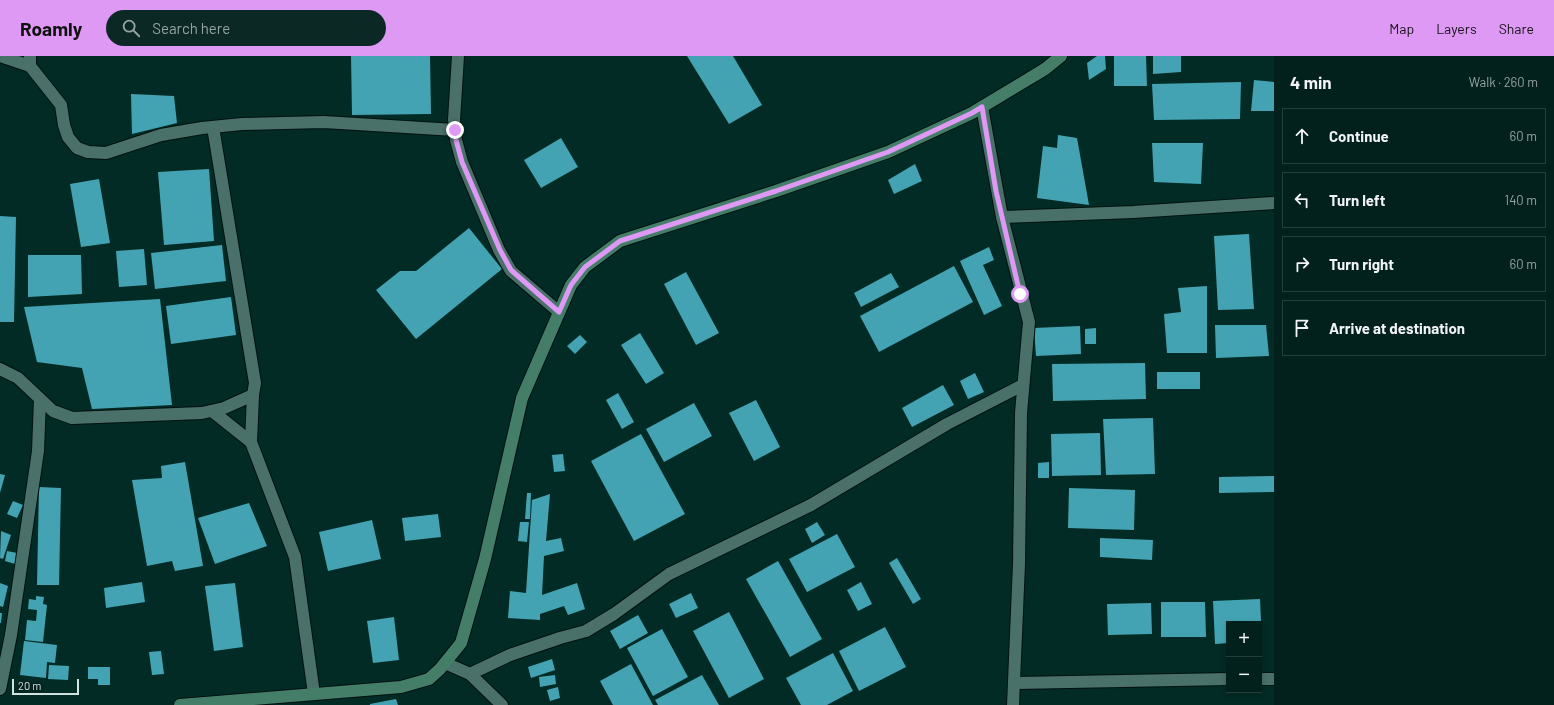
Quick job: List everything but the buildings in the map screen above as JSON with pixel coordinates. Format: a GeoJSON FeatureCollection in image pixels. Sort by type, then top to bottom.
{"type":"FeatureCollection","features":[{"type":"Feature","properties":{"kind":"street"},"geometry":{"type":"LineString","coordinates":[[0,56],[30,61],[61,105],[64,125],[68,137],[77,148],[88,152],[106,153],[161,135],[242,124],[324,122],[455,130]]}},
{"type":"Feature","properties":{"kind":"street"},"geometry":{"type":"LineString","coordinates":[[458,56],[454,120],[456,140],[462,162],[500,250],[511,270],[559,312]]}},
{"type":"Feature","properties":{"kind":"street"},"geometry":{"type":"LineString","coordinates":[[180,705],[401,688],[429,679],[445,663],[461,643],[485,559],[522,398],[571,285],[585,267],[620,241],[776,191],[888,152],[972,113],[1045,69],[1062,56]]}},
{"type":"Feature","properties":{"kind":"street"},"geometry":{"type":"LineString","coordinates":[[982,107],[1002,218],[1029,322],[1021,412],[1019,564],[1013,705]]}},
{"type":"Feature","properties":{"kind":"street"},"geometry":{"type":"LineString","coordinates":[[213,127],[255,382],[251,442],[295,557],[314,694]]}},
{"type":"Feature","properties":{"kind":"street"},"geometry":{"type":"LineString","coordinates":[[1002,218],[1141,212],[1274,203]]}},
{"type":"Feature","properties":{"kind":"street"},"geometry":{"type":"LineString","coordinates":[[0,369],[18,378],[53,411],[72,418],[202,413],[241,402],[253,395]]}},
{"type":"Feature","properties":{"kind":"street"},"geometry":{"type":"LineString","coordinates":[[470,674],[510,655],[586,631],[614,614],[669,574],[811,505],[947,424],[1023,385]]}},
{"type":"Feature","properties":{"kind":"street"},"geometry":{"type":"LineString","coordinates":[[0,689],[11,635],[38,450],[40,398]]}},
{"type":"Feature","properties":{"kind":"street"},"geometry":{"type":"LineString","coordinates":[[212,411],[251,442]]}},
{"type":"Feature","properties":{"kind":"street"},"geometry":{"type":"LineString","coordinates":[[445,663],[470,674],[502,705]]}},
{"type":"Feature","properties":{"kind":"street"},"geometry":{"type":"LineString","coordinates":[[1014,683],[1226,679]]}},
{"type":"Feature","properties":{"kind":"street"},"geometry":{"type":"LineString","coordinates":[[1262,679],[1274,679]]}},
{"type":"Feature","properties":{"kind":"route"},"geometry":{"type":"LineString","coordinates":[[455,130],[462,162],[500,250],[511,270],[559,312],[571,285],[585,267],[620,241],[776,191],[888,152],[982,107],[996,191],[1020,294]]}}]}
